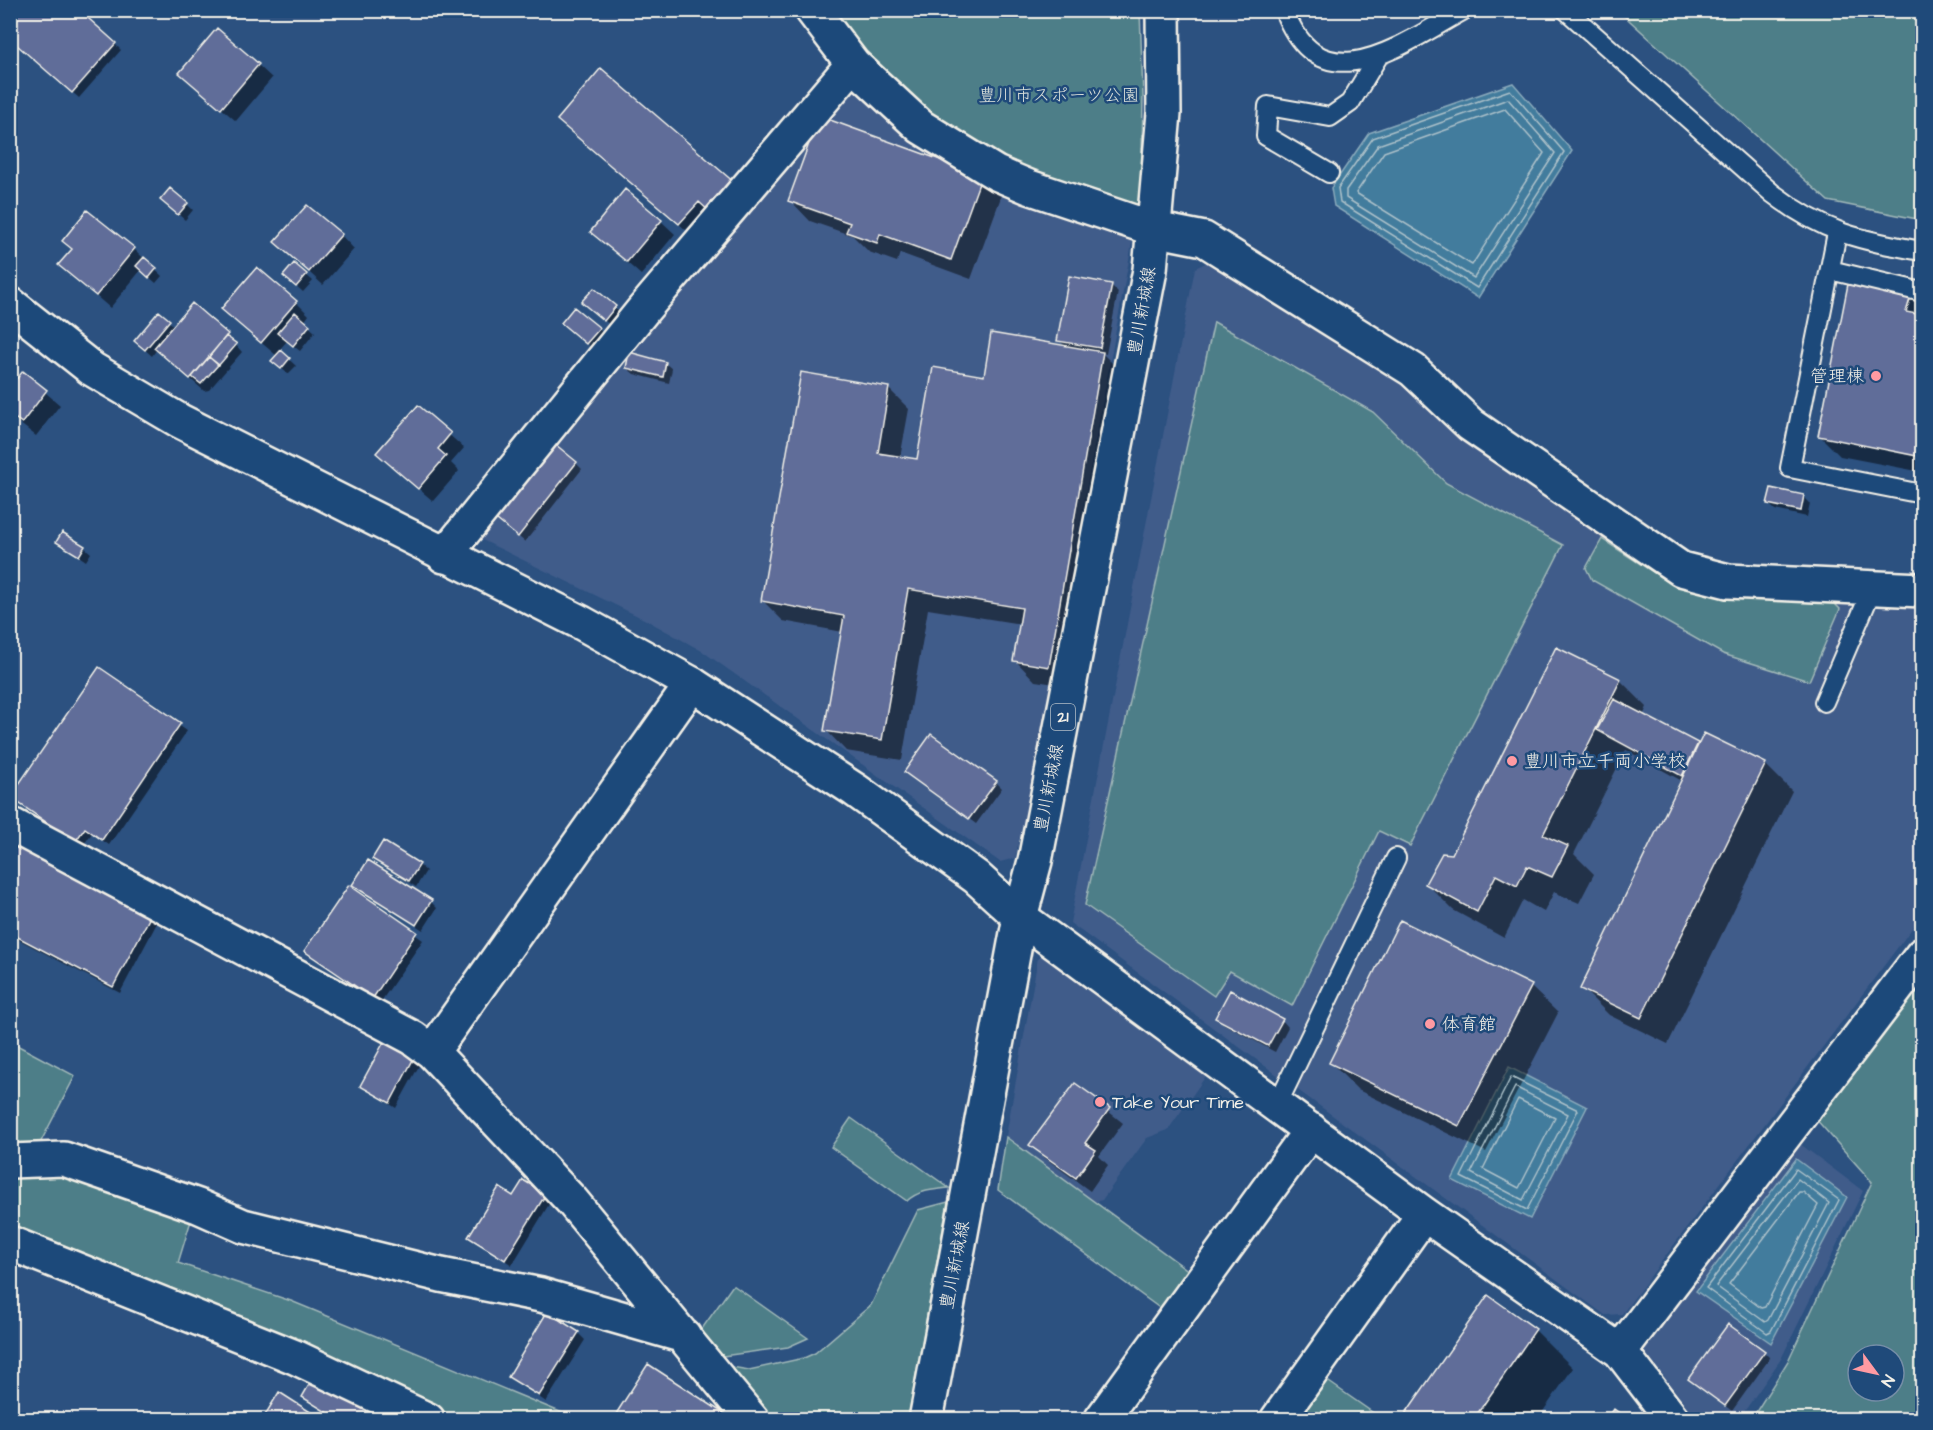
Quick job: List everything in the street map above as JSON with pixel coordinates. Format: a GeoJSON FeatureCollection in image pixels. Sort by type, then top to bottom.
{"type":"FeatureCollection","features":[{"type":"Feature","properties":{"kind":"street"},"geometry":{"type":"LineString","coordinates":[[812,10],[853,64],[921,127],[996,173],[1154,229],[1204,239],[1413,370],[1471,425],[1681,569],[1728,581],[1923,590]]}},
{"type":"Feature","properties":{"kind":"street","name":"豊川新城線"},"geometry":{"type":"LineString","coordinates":[[926,1419],[1020,917],[1042,826],[1150,270],[1164,113],[1162,10]]}},
{"type":"Feature","properties":{"kind":"street"},"geometry":{"type":"LineString","coordinates":[[444,556],[644,309],[853,64]]}},
{"type":"Feature","properties":{"kind":"street"},"geometry":{"type":"LineString","coordinates":[[10,304],[92,369],[180,421],[444,556],[582,623],[692,684],[855,790],[976,877],[1020,917],[1424,1214],[1620,1351],[1673,1419]]}},
{"type":"Feature","properties":{"kind":"street"},"geometry":{"type":"LineString","coordinates":[[432,1052],[692,684]]}},
{"type":"Feature","properties":{"kind":"street"},"geometry":{"type":"LineString","coordinates":[[10,824],[413,1038],[432,1052],[572,1201],[752,1419]]}},
{"type":"Feature","properties":{"kind":"street"},"geometry":{"type":"LineString","coordinates":[[1620,1351],[1922,957]]}},
{"type":"Feature","properties":{"kind":"street"},"geometry":{"type":"LineString","coordinates":[[1101,1419],[1311,1130]]}},
{"type":"Feature","properties":{"kind":"street"},"geometry":{"type":"LineString","coordinates":[[10,1161],[64,1159],[198,1206],[243,1226],[441,1275],[541,1295],[684,1336]]}},
{"type":"Feature","properties":{"kind":"street"},"geometry":{"type":"LineString","coordinates":[[1277,1419],[1424,1214]]}},
{"type":"Feature","properties":{"kind":"street"},"geometry":{"type":"LineString","coordinates":[[11,1243],[295,1357],[428,1419]]}},
{"type":"Feature","properties":{"kind":"lane"},"geometry":{"type":"LineString","coordinates":[[1284,10],[1291,28],[1303,47],[1331,62],[1352,63],[1379,55],[1464,10]]}},
{"type":"Feature","properties":{"kind":"lane"},"geometry":{"type":"LineString","coordinates":[[1566,10],[1772,193],[1799,214],[1837,233],[1861,240],[1923,251]]}},
{"type":"Feature","properties":{"kind":"lane"},"geometry":{"type":"LineString","coordinates":[[1329,173],[1266,136],[1268,106],[1330,117],[1350,103],[1379,55]]}},
{"type":"Feature","properties":{"kind":"lane"},"geometry":{"type":"LineString","coordinates":[[1837,233],[1790,468],[1923,494]]}},
{"type":"Feature","properties":{"kind":"lane"},"geometry":{"type":"LineString","coordinates":[[1830,270],[1923,292]]}},
{"type":"Feature","properties":{"kind":"lane"},"geometry":{"type":"LineString","coordinates":[[1824,702],[1873,587]]}},
{"type":"Feature","properties":{"kind":"lane"},"geometry":{"type":"LineString","coordinates":[[1277,1105],[1396,858]]}},
{"type":"Feature","properties":{"kind":"shaded area"},"geometry":{"type":"Polygon","coordinates":[[[852,77],[1133,238],[1029,798],[1015,858],[1000,862],[702,651],[648,621],[474,536],[852,77]]]}},
{"type":"Feature","properties":{"kind":"shaded area","name":"豊川市立千両小学校"},"geometry":{"type":"Polygon","coordinates":[[[1208,262],[1402,382],[1675,582],[1868,603],[1922,606],[1922,915],[1622,1314],[1605,1315],[1070,923],[1195,268],[1208,262]]]}},
{"type":"Feature","properties":{"kind":"shaded area","name":"Take Your Time"},"geometry":{"type":"Polygon","coordinates":[[[1047,955],[1208,1073],[1168,1130],[1147,1138],[1102,1200],[1095,1202],[1006,1136],[1038,958],[1047,955]]]}},
{"type":"Feature","properties":{"kind":"shaded area"},"geometry":{"type":"Polygon","coordinates":[[[1796,1141],[1863,1191],[1781,1359],[1739,1419],[1697,1419],[1643,1349],[1796,1141]]]}},
{"type":"Feature","properties":{"kind":"green space","name":"豊川市スポーツ公園"},"geometry":{"type":"Polygon","coordinates":[[[829,11],[1140,11],[1143,97],[1141,210],[1005,165],[929,120],[871,66],[829,11]]]}},
{"type":"Feature","properties":{"kind":"green space"},"geometry":{"type":"Polygon","coordinates":[[[1619,11],[1922,11],[1922,220],[1828,201],[1619,11]]]}},
{"type":"Feature","properties":{"kind":"green space"},"geometry":{"type":"Polygon","coordinates":[[[1214,322],[1373,412],[1446,483],[1563,545],[1410,846],[1379,831],[1292,1006],[1230,971],[1214,996],[1085,905],[1214,322]]]}},
{"type":"Feature","properties":{"kind":"green space"},"geometry":{"type":"Polygon","coordinates":[[[1602,539],[1673,585],[1725,597],[1835,604],[1840,609],[1809,681],[1723,654],[1592,580],[1586,568],[1602,539]]]}},
{"type":"Feature","properties":{"kind":"green space"},"geometry":{"type":"Polygon","coordinates":[[[1918,981],[1922,984],[1922,1419],[1751,1420],[1788,1361],[1872,1182],[1814,1117],[1918,981]]]}},
{"type":"Feature","properties":{"kind":"green space"},"geometry":{"type":"Polygon","coordinates":[[[11,1042],[75,1076],[37,1149],[11,1153],[11,1042]]]}},
{"type":"Feature","properties":{"kind":"green space"},"geometry":{"type":"Polygon","coordinates":[[[851,1118],[949,1188],[921,1193],[907,1201],[831,1147],[851,1118]]]}},
{"type":"Feature","properties":{"kind":"green space"},"geometry":{"type":"Polygon","coordinates":[[[1006,1137],[1193,1274],[1165,1312],[998,1190],[1006,1137]]]}},
{"type":"Feature","properties":{"kind":"green space"},"geometry":{"type":"Polygon","coordinates":[[[64,1169],[193,1214],[178,1263],[291,1301],[577,1419],[452,1419],[355,1373],[11,1236],[10,1172],[64,1169]]]}},
{"type":"Feature","properties":{"kind":"green space"},"geometry":{"type":"Polygon","coordinates":[[[948,1202],[908,1419],[763,1419],[720,1365],[749,1370],[804,1358],[815,1353],[871,1305],[918,1210],[948,1202]]]}},
{"type":"Feature","properties":{"kind":"green space"},"geometry":{"type":"Polygon","coordinates":[[[733,1285],[808,1338],[788,1347],[723,1356],[696,1337],[733,1285]]]}},
{"type":"Feature","properties":{"kind":"green space"},"geometry":{"type":"Polygon","coordinates":[[[1319,1375],[1382,1419],[1288,1420],[1319,1375]]]}},
{"type":"Feature","properties":{"kind":"water"},"geometry":{"type":"Polygon","coordinates":[[[1513,83],[1572,151],[1478,298],[1334,206],[1331,188],[1369,133],[1513,83]]]}},
{"type":"Feature","properties":{"kind":"water"},"geometry":{"type":"Polygon","coordinates":[[[1509,1067],[1587,1107],[1530,1219],[1452,1180],[1509,1067]]]}},
{"type":"Feature","properties":{"kind":"water"},"geometry":{"type":"Polygon","coordinates":[[[1796,1159],[1847,1197],[1771,1343],[1696,1291],[1796,1159]]]}},
{"type":"Feature","properties":{"kind":"building"},"geometry":{"type":"Polygon","coordinates":[[[10,10],[79,10],[116,43],[72,93],[10,39],[10,10]]]}},
{"type":"Feature","properties":{"kind":"building"},"geometry":{"type":"Polygon","coordinates":[[[217,28],[259,64],[221,109],[179,73],[217,28]]]}},
{"type":"Feature","properties":{"kind":"building"},"geometry":{"type":"Polygon","coordinates":[[[601,68],[735,183],[710,212],[699,202],[679,224],[557,120],[601,68]]]}},
{"type":"Feature","properties":{"kind":"building"},"geometry":{"type":"Polygon","coordinates":[[[819,116],[982,175],[951,260],[880,234],[877,243],[846,232],[850,223],[788,201],[819,116]]]}},
{"type":"Feature","properties":{"kind":"building"},"geometry":{"type":"Polygon","coordinates":[[[170,188],[188,203],[178,215],[160,200],[170,188]]]}},
{"type":"Feature","properties":{"kind":"building"},"geometry":{"type":"Polygon","coordinates":[[[625,189],[662,220],[627,262],[590,232],[625,189]]]}},
{"type":"Feature","properties":{"kind":"building"},"geometry":{"type":"Polygon","coordinates":[[[307,205],[342,234],[309,272],[274,242],[307,205]]]}},
{"type":"Feature","properties":{"kind":"building"},"geometry":{"type":"Polygon","coordinates":[[[87,210],[135,248],[96,296],[58,265],[72,249],[62,241],[87,210]]]}},
{"type":"Feature","properties":{"kind":"building"},"geometry":{"type":"Polygon","coordinates":[[[144,257],[157,268],[149,278],[136,266],[144,257]]]}},
{"type":"Feature","properties":{"kind":"building"},"geometry":{"type":"Polygon","coordinates":[[[294,263],[307,274],[296,287],[283,276],[294,263]]]}},
{"type":"Feature","properties":{"kind":"building"},"geometry":{"type":"Polygon","coordinates":[[[257,267],[297,301],[261,343],[221,309],[257,267]]]}},
{"type":"Feature","properties":{"kind":"building"},"geometry":{"type":"Polygon","coordinates":[[[1069,276],[1112,284],[1100,348],[1057,341],[1069,276]]]}},
{"type":"Feature","properties":{"kind":"building","name":"管理棟"},"geometry":{"type":"Polygon","coordinates":[[[1849,279],[1911,296],[1906,312],[1922,315],[1922,457],[1818,436],[1849,279]]]}},
{"type":"Feature","properties":{"kind":"building"},"geometry":{"type":"Polygon","coordinates":[[[594,288],[616,306],[604,321],[581,302],[594,288]]]}},
{"type":"Feature","properties":{"kind":"building"},"geometry":{"type":"Polygon","coordinates":[[[192,303],[228,334],[190,379],[154,348],[192,303]]]}},
{"type":"Feature","properties":{"kind":"building"},"geometry":{"type":"Polygon","coordinates":[[[574,307],[600,328],[586,344],[561,323],[574,307]]]}},
{"type":"Feature","properties":{"kind":"building"},"geometry":{"type":"Polygon","coordinates":[[[159,311],[170,320],[145,350],[134,341],[159,311]]]}},
{"type":"Feature","properties":{"kind":"building"},"geometry":{"type":"Polygon","coordinates":[[[295,312],[310,325],[293,346],[277,333],[295,312]]]}},
{"type":"Feature","properties":{"kind":"building"},"geometry":{"type":"Polygon","coordinates":[[[991,333],[1103,352],[1049,667],[1013,661],[1022,608],[908,589],[882,740],[824,731],[844,616],[761,601],[801,372],[889,387],[878,453],[917,459],[933,367],[984,376],[991,333]]]}},
{"type":"Feature","properties":{"kind":"building"},"geometry":{"type":"Polygon","coordinates":[[[226,336],[237,344],[219,365],[209,357],[226,336]]]}},
{"type":"Feature","properties":{"kind":"building"},"geometry":{"type":"Polygon","coordinates":[[[281,350],[290,358],[281,369],[271,361],[281,350]]]}},
{"type":"Feature","properties":{"kind":"building"},"geometry":{"type":"Polygon","coordinates":[[[629,352],[666,362],[663,377],[626,368],[629,352]]]}},
{"type":"Feature","properties":{"kind":"building"},"geometry":{"type":"Polygon","coordinates":[[[209,357],[218,365],[201,384],[192,377],[209,357]]]}},
{"type":"Feature","properties":{"kind":"building"},"geometry":{"type":"Polygon","coordinates":[[[23,371],[47,390],[22,423],[10,415],[10,387],[23,371]]]}},
{"type":"Feature","properties":{"kind":"building"},"geometry":{"type":"Polygon","coordinates":[[[418,405],[451,433],[438,449],[446,456],[418,489],[376,453],[418,405]]]}},
{"type":"Feature","properties":{"kind":"building"},"geometry":{"type":"Polygon","coordinates":[[[550,440],[577,462],[518,537],[491,515],[550,440]]]}},
{"type":"Feature","properties":{"kind":"building"},"geometry":{"type":"Polygon","coordinates":[[[1771,488],[1804,495],[1801,511],[1767,504],[1771,488]]]}},
{"type":"Feature","properties":{"kind":"building"},"geometry":{"type":"Polygon","coordinates":[[[62,532],[85,546],[79,556],[56,542],[62,532]]]}},
{"type":"Feature","properties":{"kind":"building"},"geometry":{"type":"Polygon","coordinates":[[[1556,647],[1621,679],[1543,835],[1568,846],[1552,877],[1527,866],[1517,886],[1496,875],[1477,912],[1425,884],[1442,853],[1452,854],[1556,647]]]}},
{"type":"Feature","properties":{"kind":"building"},"geometry":{"type":"Polygon","coordinates":[[[99,667],[181,723],[102,840],[85,828],[75,842],[10,797],[99,667]]]}},
{"type":"Feature","properties":{"kind":"building"},"geometry":{"type":"Polygon","coordinates":[[[1614,699],[1698,743],[1682,776],[1597,730],[1614,699]]]}},
{"type":"Feature","properties":{"kind":"building"},"geometry":{"type":"Polygon","coordinates":[[[1704,733],[1766,763],[1641,1018],[1580,989],[1704,733]]]}},
{"type":"Feature","properties":{"kind":"building"},"geometry":{"type":"Polygon","coordinates":[[[931,734],[997,781],[969,819],[904,772],[931,734]]]}},
{"type":"Feature","properties":{"kind":"building"},"geometry":{"type":"Polygon","coordinates":[[[10,838],[152,913],[113,987],[10,933],[10,838]]]}},
{"type":"Feature","properties":{"kind":"building"},"geometry":{"type":"Polygon","coordinates":[[[383,841],[420,864],[409,881],[372,859],[383,841]]]}},
{"type":"Feature","properties":{"kind":"building"},"geometry":{"type":"Polygon","coordinates":[[[368,860],[432,900],[416,925],[352,885],[368,860]]]}},
{"type":"Feature","properties":{"kind":"building"},"geometry":{"type":"Polygon","coordinates":[[[349,885],[417,932],[373,998],[304,951],[349,885]]]}},
{"type":"Feature","properties":{"kind":"building","name":"体育館"},"geometry":{"type":"Polygon","coordinates":[[[1400,920],[1532,985],[1459,1126],[1329,1063],[1400,920]]]}},
{"type":"Feature","properties":{"kind":"building"},"geometry":{"type":"Polygon","coordinates":[[[1230,990],[1283,1019],[1268,1046],[1215,1018],[1230,990]]]}},
{"type":"Feature","properties":{"kind":"building"},"geometry":{"type":"Polygon","coordinates":[[[385,1040],[415,1056],[390,1103],[360,1086],[385,1040]]]}},
{"type":"Feature","properties":{"kind":"building"},"geometry":{"type":"Polygon","coordinates":[[[1075,1083],[1110,1108],[1085,1143],[1096,1150],[1076,1178],[1029,1145],[1075,1083]]]}},
{"type":"Feature","properties":{"kind":"building"},"geometry":{"type":"Polygon","coordinates":[[[523,1180],[546,1194],[505,1260],[468,1237],[499,1187],[513,1196],[523,1180]]]}},
{"type":"Feature","properties":{"kind":"building"},"geometry":{"type":"Polygon","coordinates":[[[1488,1295],[1536,1329],[1473,1420],[1401,1420],[1488,1295]]]}},
{"type":"Feature","properties":{"kind":"building"},"geometry":{"type":"Polygon","coordinates":[[[547,1312],[579,1332],[539,1396],[508,1377],[547,1312]]]}},
{"type":"Feature","properties":{"kind":"building"},"geometry":{"type":"Polygon","coordinates":[[[1728,1324],[1765,1351],[1725,1406],[1688,1379],[1728,1324]]]}},
{"type":"Feature","properties":{"kind":"building"},"geometry":{"type":"Polygon","coordinates":[[[648,1364],[734,1420],[612,1420],[648,1364]]]}},
{"type":"Feature","properties":{"kind":"building"},"geometry":{"type":"Polygon","coordinates":[[[313,1378],[381,1420],[339,1420],[302,1397],[313,1378]]]}},
{"type":"Feature","properties":{"kind":"building"},"geometry":{"type":"Polygon","coordinates":[[[279,1392],[323,1420],[262,1420],[279,1392]]]}},
{"type":"Feature","properties":{"kind":"building"},"geometry":{"type":"Polygon","coordinates":[[[1614,1409],[1629,1420],[1606,1420],[1614,1409]]]}},
{"type":"Feature","properties":{"kind":"place","name":"管理棟"},"geometry":{"type":"Point","coordinates":[1876,376]}},
{"type":"Feature","properties":{"kind":"place","name":"豊川市立千両小学校"},"geometry":{"type":"Point","coordinates":[1512,761]}},
{"type":"Feature","properties":{"kind":"place","name":"体育館"},"geometry":{"type":"Point","coordinates":[1430,1024]}},
{"type":"Feature","properties":{"kind":"place","name":"Take Your Time"},"geometry":{"type":"Point","coordinates":[1100,1102]}}]}
